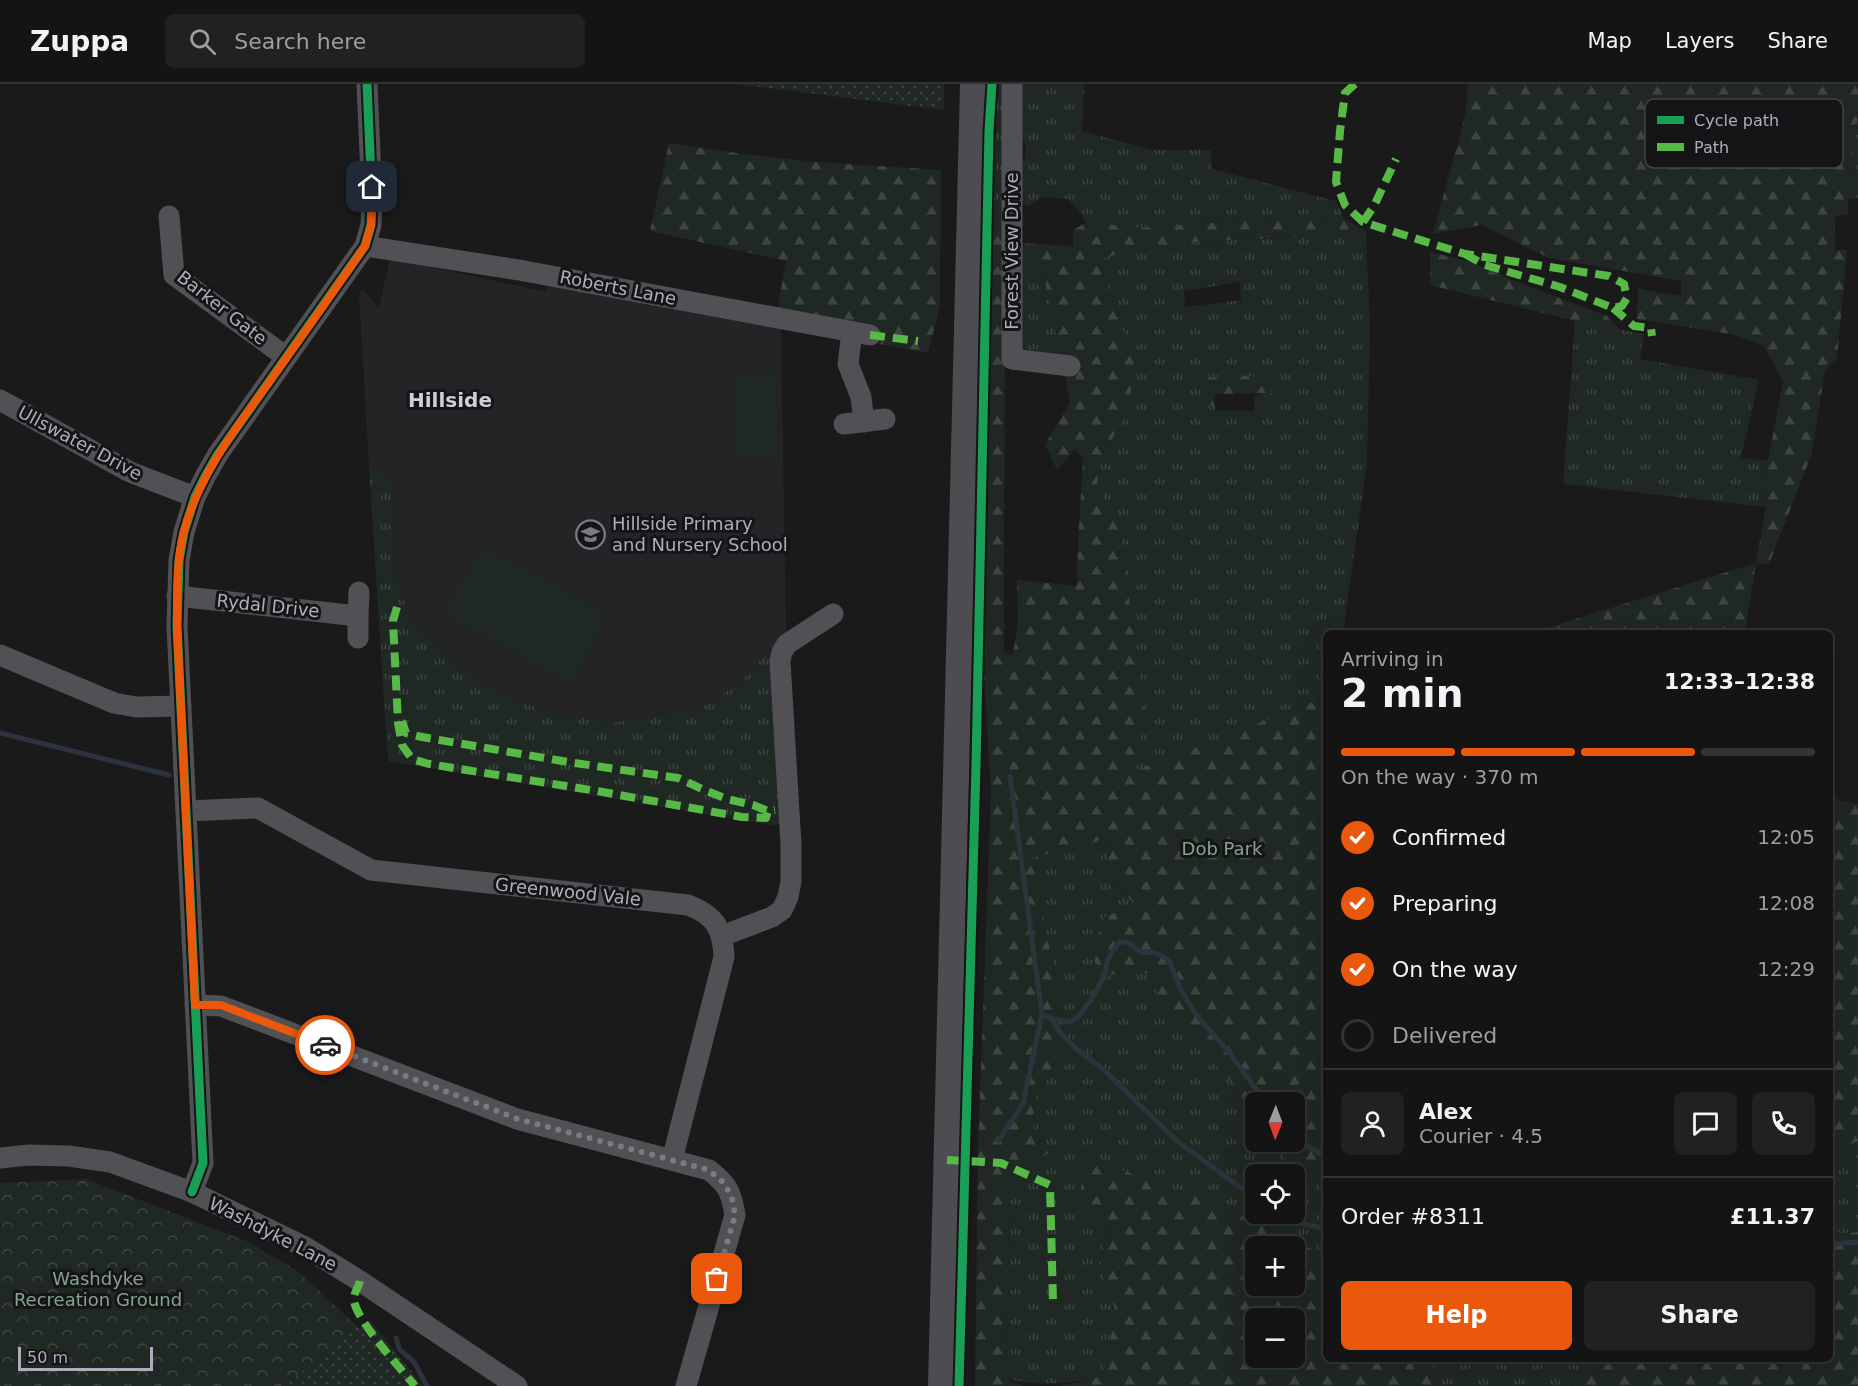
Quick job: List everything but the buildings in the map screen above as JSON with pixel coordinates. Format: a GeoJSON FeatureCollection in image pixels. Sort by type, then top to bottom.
{"type":"FeatureCollection","features":[{"type":"Feature","properties":{"kind":"main road"},"geometry":{"type":"LineString","coordinates":[[941,1386],[975,84]]}},
{"type":"Feature","properties":{"kind":"street"},"geometry":{"type":"LineString","coordinates":[[192,1192],[203,1163],[181,706],[177,596],[179,560],[184,532],[195,497],[218,453],[365,246],[371,225],[372,201],[367,84]]}},
{"type":"Feature","properties":{"kind":"street","name":"Forest View Drive"},"geometry":{"type":"LineString","coordinates":[[1012,84],[1012,359],[1070,366]]}},
{"type":"Feature","properties":{"kind":"street","name":"Barker Gate"},"geometry":{"type":"LineString","coordinates":[[169,216],[174,275],[286,357]]}},
{"type":"Feature","properties":{"kind":"street","name":"Roberts Lane"},"geometry":{"type":"LineString","coordinates":[[365,246],[519,270],[861,334],[848,364],[861,397],[864,422]]}},
{"type":"Feature","properties":{"kind":"street","name":"Ullswater Drive"},"geometry":{"type":"LineString","coordinates":[[0,400],[130,472],[195,497]]}},
{"type":"Feature","properties":{"kind":"street"},"geometry":{"type":"LineString","coordinates":[[358,638],[359,592]]}},
{"type":"Feature","properties":{"kind":"street","name":"Rydal Drive"},"geometry":{"type":"LineString","coordinates":[[177,596],[358,616]]}},
{"type":"Feature","properties":{"kind":"street"},"geometry":{"type":"LineString","coordinates":[[672,1160],[724,957],[722,936],[772,917],[782,910],[788,897],[791,880],[789,793],[780,661],[782,652],[787,644],[833,615]]}},
{"type":"Feature","properties":{"kind":"street"},"geometry":{"type":"LineString","coordinates":[[0,655],[114,703],[136,706],[181,706]]}},
{"type":"Feature","properties":{"kind":"street","name":"Greenwood Vale"},"geometry":{"type":"LineString","coordinates":[[186,810],[258,808],[371,870],[688,905],[707,914],[715,922],[722,936]]}},
{"type":"Feature","properties":{"kind":"street"},"geometry":{"type":"LineString","coordinates":[[195,1005],[221,1005],[518,1119],[709,1170],[724,1183],[732,1198],[735,1215],[686,1386]]}},
{"type":"Feature","properties":{"kind":"street","name":"Washdyke Lane"},"geometry":{"type":"LineString","coordinates":[[0,1158],[29,1155],[69,1156],[110,1162],[192,1192],[305,1247],[517,1386]]}},
{"type":"Feature","properties":{"kind":"shaded area","name":"Hillside Primary and Nursery School"},"geometry":{"type":"Polygon","coordinates":[[[390,258],[546,292],[549,280],[781,325],[786,633],[739,683],[706,704],[643,719],[613,722],[559,714],[520,702],[493,688],[440,650],[413,620],[404,602],[399,584],[394,479],[369,467],[359,293],[363,289],[379,308],[390,258]]]}},
{"type":"Feature","properties":{"kind":"green space"},"geometry":{"type":"Polygon","coordinates":[[[735,84],[944,84],[944,110],[735,84]]]}},
{"type":"Feature","properties":{"kind":"green space"},"geometry":{"type":"Polygon","coordinates":[[[997,84],[1007,84],[1005,225],[992,224],[997,84]]]}},
{"type":"Feature","properties":{"kind":"green space"},"geometry":{"type":"Polygon","coordinates":[[[1020,84],[1084,84],[1082,131],[1152,150],[1211,150],[1212,169],[1336,201],[1344,219],[1243,221],[1138,228],[1087,222],[1068,199],[1043,197],[1028,206],[1016,200],[1016,164],[1025,160],[1026,145],[1020,137],[1020,84]]]}},
{"type":"Feature","properties":{"kind":"green space"},"geometry":{"type":"Polygon","coordinates":[[[1468,84],[1858,84],[1858,116],[1848,177],[1848,215],[1835,216],[1835,250],[1847,250],[1837,359],[1825,370],[1812,453],[1769,564],[1756,563],[1766,507],[1768,461],[1783,382],[1764,346],[1731,334],[1637,319],[1638,289],[1681,296],[1681,281],[1549,258],[1481,225],[1433,234],[1466,113],[1468,84]]]}},
{"type":"Feature","properties":{"kind":"green space"},"geometry":{"type":"Polygon","coordinates":[[[1858,116],[1858,198],[1848,200],[1848,177],[1858,116]]]}},
{"type":"Feature","properties":{"kind":"green space"},"geometry":{"type":"Polygon","coordinates":[[[669,143],[816,162],[941,170],[940,306],[928,353],[775,324],[786,261],[650,231],[669,143]]]}},
{"type":"Feature","properties":{"kind":"green space","name":"Dob Park"},"geometry":{"type":"Polygon","coordinates":[[[1344,219],[1366,231],[1164,245],[1098,260],[1125,337],[1135,352],[1129,409],[1099,462],[1097,490],[1117,509],[1145,718],[1133,772],[1323,698],[1323,1185],[1305,1179],[1305,1164],[1290,1164],[1281,1152],[1305,1152],[1305,1092],[1245,1092],[1245,1102],[1226,1075],[1155,1006],[1159,973],[1097,975],[1093,947],[1105,917],[1134,904],[1105,870],[1110,835],[1088,845],[1033,857],[1066,1040],[1034,1102],[1033,1135],[1053,1149],[1009,1184],[1007,1379],[1023,1386],[975,1386],[978,1149],[991,792],[983,655],[992,224],[1005,225],[1004,653],[1013,654],[1018,623],[1017,580],[1077,586],[1083,459],[1075,449],[1057,470],[1045,445],[1070,402],[1042,267],[1016,261],[1017,243],[1073,246],[1073,230],[1087,222],[1138,228],[1243,221],[1344,219]]]}},
{"type":"Feature","properties":{"kind":"green space"},"geometry":{"type":"Polygon","coordinates":[[[1366,231],[1370,327],[1367,463],[1343,630],[1323,630],[1323,698],[1132,773],[1145,718],[1117,509],[1099,495],[1097,490],[1099,462],[1129,409],[1135,352],[1125,337],[1098,259],[1157,245],[1290,238],[1366,231]],[[1240,282],[1184,291],[1185,307],[1241,300],[1240,282]],[[1258,377],[1204,397],[1215,410],[1254,411],[1255,395],[1273,393],[1258,377]]]}},
{"type":"Feature","properties":{"kind":"green space"},"geometry":{"type":"Polygon","coordinates":[[[1430,252],[1468,261],[1607,316],[1620,330],[1430,285],[1430,252]]]}},
{"type":"Feature","properties":{"kind":"green space"},"geometry":{"type":"Polygon","coordinates":[[[1016,261],[1042,267],[1061,358],[1021,351],[1016,261]]]}},
{"type":"Feature","properties":{"kind":"green space"},"geometry":{"type":"Polygon","coordinates":[[[1575,321],[1644,334],[1640,359],[1759,380],[1741,458],[1768,461],[1766,507],[1563,484],[1575,321]]]}},
{"type":"Feature","properties":{"kind":"green space"},"geometry":{"type":"Polygon","coordinates":[[[775,371],[778,457],[734,459],[731,373],[775,371]]]}},
{"type":"Feature","properties":{"kind":"green space"},"geometry":{"type":"Polygon","coordinates":[[[1232,375],[1258,377],[1273,393],[1214,394],[1215,410],[1204,397],[1202,379],[1232,375]]]}},
{"type":"Feature","properties":{"kind":"green space"},"geometry":{"type":"Polygon","coordinates":[[[369,467],[394,479],[399,584],[404,602],[413,620],[440,650],[493,688],[520,702],[559,714],[613,722],[643,719],[707,704],[739,683],[771,649],[782,824],[771,825],[388,761],[369,467]]]}},
{"type":"Feature","properties":{"kind":"green space"},"geometry":{"type":"Polygon","coordinates":[[[481,544],[610,614],[572,685],[443,615],[481,544]]]}},
{"type":"Feature","properties":{"kind":"green space"},"geometry":{"type":"Polygon","coordinates":[[[1756,563],[1745,630],[1540,630],[1756,563]]]}},
{"type":"Feature","properties":{"kind":"green space"},"geometry":{"type":"Polygon","coordinates":[[[1833,799],[1858,804],[1858,1141],[1833,1153],[1833,799]]]}},
{"type":"Feature","properties":{"kind":"green space"},"geometry":{"type":"Polygon","coordinates":[[[1110,834],[1105,870],[1134,904],[1160,973],[1155,1006],[1226,1075],[1245,1102],[1245,1152],[1281,1152],[1290,1164],[1245,1164],[1245,1217],[1223,1207],[1111,1221],[1099,1262],[1116,1312],[1103,1376],[1078,1381],[1031,1383],[1007,1379],[1009,1184],[1053,1149],[1033,1135],[1034,1102],[1066,1040],[1033,857],[1088,845],[1110,834]]]}},
{"type":"Feature","properties":{"kind":"green space"},"geometry":{"type":"Polygon","coordinates":[[[1858,1141],[1858,1232],[1833,1234],[1833,1153],[1858,1141]]]}},
{"type":"Feature","properties":{"kind":"green space"},"geometry":{"type":"Polygon","coordinates":[[[1097,1161],[1223,1207],[1245,1217],[1245,1224],[1259,1224],[1284,1236],[1245,1236],[1245,1296],[1305,1296],[1305,1246],[1323,1255],[1323,1362],[1430,1362],[1441,1386],[1061,1386],[1103,1376],[1116,1312],[1099,1262],[1111,1222],[1079,1210],[1083,1169],[1097,1161]]]}},
{"type":"Feature","properties":{"kind":"green space","name":"Washdyke Recreation Ground"},"geometry":{"type":"Polygon","coordinates":[[[86,1179],[249,1242],[299,1272],[356,1325],[286,1386],[0,1386],[0,1183],[86,1179]]]}},
{"type":"Feature","properties":{"kind":"green space"},"geometry":{"type":"Polygon","coordinates":[[[1305,1179],[1323,1185],[1323,1255],[1305,1246],[1305,1236],[1284,1236],[1259,1224],[1305,1224],[1305,1179]]]}},
{"type":"Feature","properties":{"kind":"green space"},"geometry":{"type":"Polygon","coordinates":[[[1858,1232],[1858,1386],[1570,1386],[1585,1381],[1611,1362],[1833,1362],[1833,1234],[1858,1232]]]}},
{"type":"Feature","properties":{"kind":"green space"},"geometry":{"type":"Polygon","coordinates":[[[370,1320],[423,1386],[286,1386],[356,1325],[359,1328],[370,1320]]]}},
{"type":"Feature","properties":{"kind":"green space"},"geometry":{"type":"Polygon","coordinates":[[[1430,1362],[1611,1362],[1585,1381],[1570,1386],[1441,1386],[1430,1362]]]}},
{"type":"Feature","properties":{"kind":"waterway"},"geometry":{"type":"LineString","coordinates":[[0,733],[169,775]]}},
{"type":"Feature","properties":{"kind":"waterway"},"geometry":{"type":"LineString","coordinates":[[1010,776],[1042,1014]]}},
{"type":"Feature","properties":{"kind":"waterway"},"geometry":{"type":"LineString","coordinates":[[998,1141],[1023,1104],[1042,1014],[1052,1019],[1070,1022],[1078,1017],[1093,997],[1104,976],[1108,959],[1119,942],[1127,942],[1140,952],[1156,953],[1169,960],[1180,988],[1194,1012],[1231,1055],[1258,1092]]}},
{"type":"Feature","properties":{"kind":"waterway"},"geometry":{"type":"LineString","coordinates":[[1052,1019],[1059,1031],[1074,1047],[1103,1069],[1176,1140],[1245,1191]]}},
{"type":"Feature","properties":{"kind":"waterway"},"geometry":{"type":"LineString","coordinates":[[1305,1145],[1323,1155]]}},
{"type":"Feature","properties":{"kind":"waterway"},"geometry":{"type":"LineString","coordinates":[[1304,1224],[1323,1228]]}},
{"type":"Feature","properties":{"kind":"waterway"},"geometry":{"type":"LineString","coordinates":[[1833,1244],[1858,1242]]}},
{"type":"Feature","properties":{"kind":"waterway"},"geometry":{"type":"LineString","coordinates":[[396,1338],[400,1350],[414,1362],[427,1386]]}},
{"type":"Feature","properties":{"kind":"marked path"},"geometry":{"type":"LineString","coordinates":[[1355,84],[1345,93],[1336,182],[1345,205],[1363,222],[1465,254],[1609,276],[1624,284],[1627,298],[1622,306],[1613,308],[1560,287],[1485,265],[1465,254]]}},
{"type":"Feature","properties":{"kind":"marked path"},"geometry":{"type":"LineString","coordinates":[[1363,222],[1374,206],[1396,159]]}},
{"type":"Feature","properties":{"kind":"marked path"},"geometry":{"type":"LineString","coordinates":[[1613,308],[1634,326],[1651,328],[1652,336]]}},
{"type":"Feature","properties":{"kind":"marked path"},"geometry":{"type":"LineString","coordinates":[[870,335],[918,341]]}},
{"type":"Feature","properties":{"kind":"marked path"},"geometry":{"type":"LineString","coordinates":[[397,607],[393,621],[398,723],[402,745],[412,759],[429,764],[742,817],[766,818],[768,811],[775,810]]}},
{"type":"Feature","properties":{"kind":"marked path"},"geometry":{"type":"LineString","coordinates":[[402,721],[406,733],[422,737],[678,778],[727,799],[768,811]]}},
{"type":"Feature","properties":{"kind":"marked path"},"geometry":{"type":"LineString","coordinates":[[947,1160],[1001,1163],[1050,1185],[1053,1302]]}},
{"type":"Feature","properties":{"kind":"marked path"},"geometry":{"type":"LineString","coordinates":[[360,1281],[354,1298],[361,1317],[379,1343],[415,1386]]}},
{"type":"Feature","properties":{"kind":"cycle path"},"geometry":{"type":"LineString","coordinates":[[192,1192],[203,1163],[177,626],[179,560],[184,532],[195,497],[218,454],[365,246],[371,225],[372,200],[367,84]]}},
{"type":"Feature","properties":{"kind":"cycle path"},"geometry":{"type":"LineString","coordinates":[[959,1386],[976,765],[989,131],[992,84]]}},
{"type":"Feature","properties":{"kind":"way so far"},"geometry":{"type":"LineString","coordinates":[[325,1045],[518,1119],[709,1170],[724,1183],[732,1198],[735,1215],[717,1279]]}},
{"type":"Feature","properties":{"kind":"place","name":"Hillside Primary and Nursery School"},"geometry":{"type":"Point","coordinates":[591,534]}},
{"type":"Feature","properties":{"kind":"district","name":"Hillside"},"geometry":{"type":"Point","coordinates":[450,400]}},
{"type":"Feature","properties":{"kind":"route"},"geometry":{"type":"LineString","coordinates":[[325,1045],[221,1005],[195,1005],[177,596],[179,560],[184,532],[195,497],[218,453],[365,246],[371,225],[372,187]]}}]}
